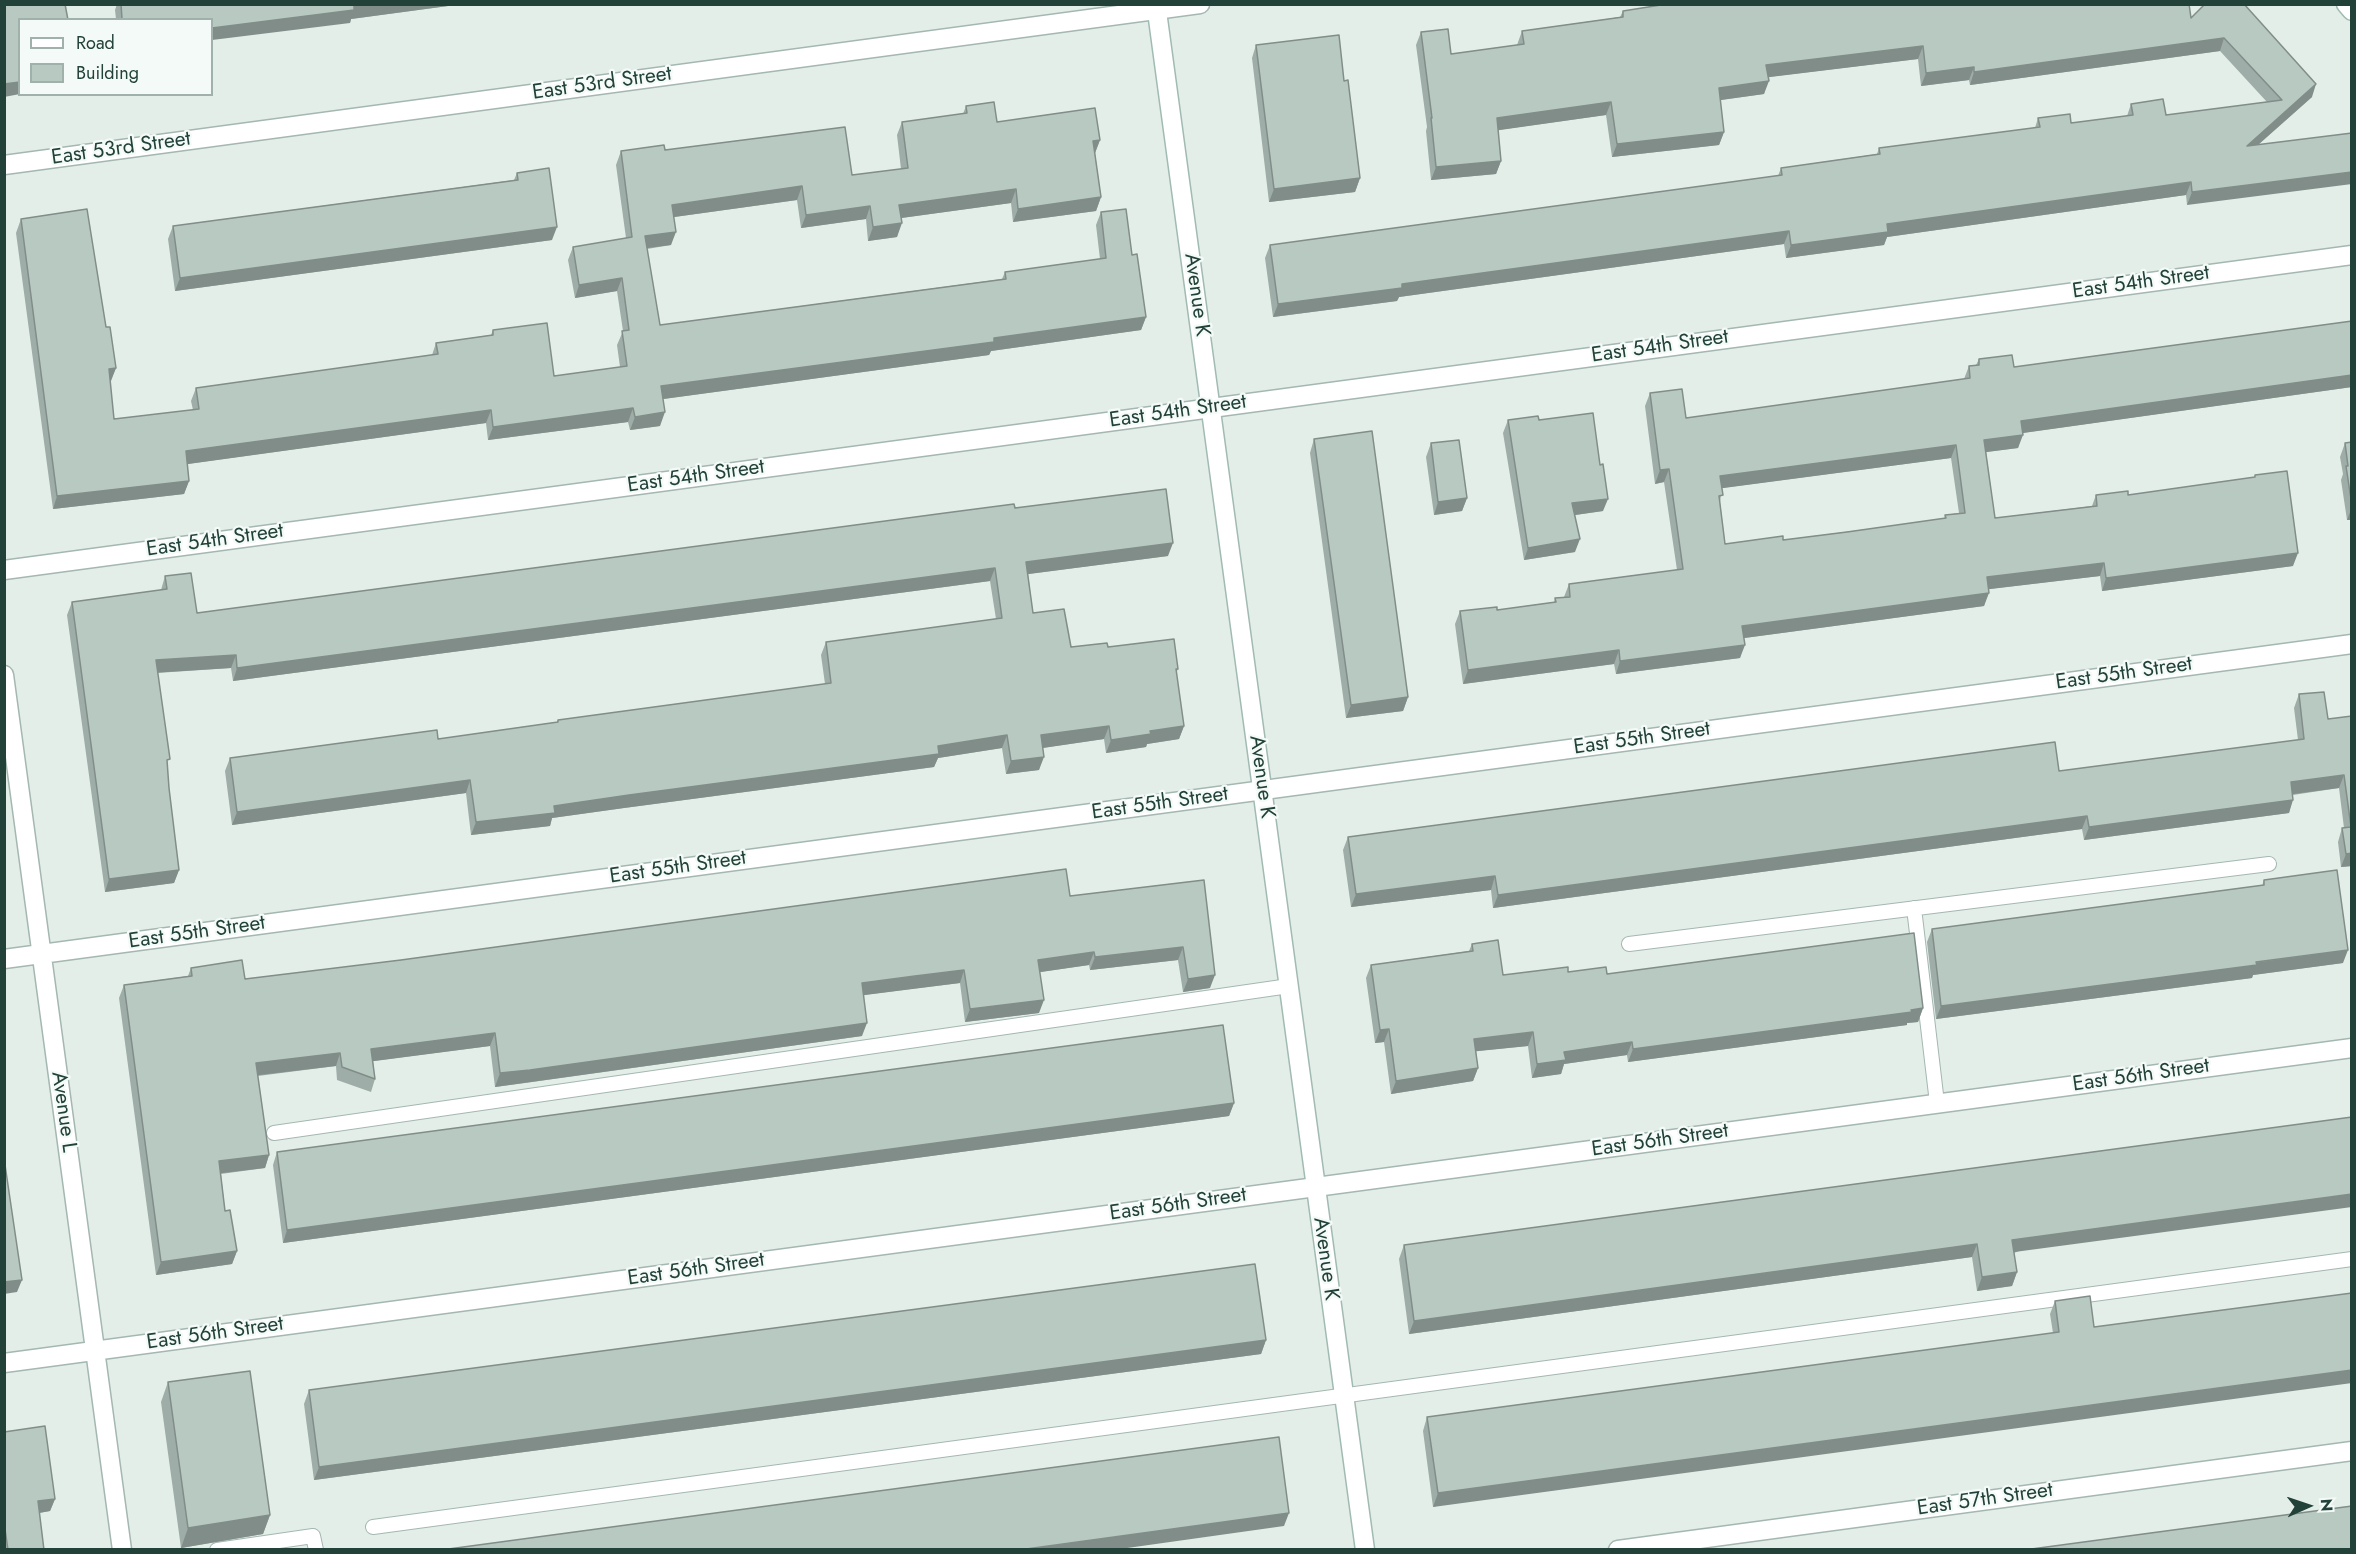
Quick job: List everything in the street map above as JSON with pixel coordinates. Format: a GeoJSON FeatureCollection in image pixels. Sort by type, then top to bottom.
{"type":"FeatureCollection","features":[{"type":"Feature","properties":{"kind":"street","name":"East 53rd Street"},"geometry":{"type":"LineString","coordinates":[[4,165],[1156,7],[1200,4]]}},
{"type":"Feature","properties":{"kind":"street"},"geometry":{"type":"LineString","coordinates":[[2346,4],[2352,11]]}},
{"type":"Feature","properties":{"kind":"street","name":"Avenue K"},"geometry":{"type":"LineString","coordinates":[[1156,7],[1365,1550]]}},
{"type":"Feature","properties":{"kind":"street","name":"East 54th Street"},"geometry":{"type":"LineString","coordinates":[[4,570],[2352,255]]}},
{"type":"Feature","properties":{"kind":"street","name":"East 55th Street"},"geometry":{"type":"LineString","coordinates":[[4,959],[2352,644]]}},
{"type":"Feature","properties":{"kind":"street","name":"Avenue L"},"geometry":{"type":"LineString","coordinates":[[4,675],[122,1550]]}},
{"type":"Feature","properties":{"kind":"street","name":"East 56th Street"},"geometry":{"type":"LineString","coordinates":[[4,1363],[2352,1047]]}},
{"type":"Feature","properties":{"kind":"street","name":"East 57th Street"},"geometry":{"type":"LineString","coordinates":[[1618,1550],[2352,1451]]}},
{"type":"Feature","properties":{"kind":"lane"},"geometry":{"type":"LineString","coordinates":[[1629,944],[2269,864]]}},
{"type":"Feature","properties":{"kind":"lane"},"geometry":{"type":"LineString","coordinates":[[1914,908],[1937,1103]]}},
{"type":"Feature","properties":{"kind":"lane"},"geometry":{"type":"LineString","coordinates":[[274,1133],[1289,986]]}},
{"type":"Feature","properties":{"kind":"lane"},"geometry":{"type":"LineString","coordinates":[[373,1527],[2352,1259]]}},
{"type":"Feature","properties":{"kind":"lane"},"geometry":{"type":"LineString","coordinates":[[217,1550],[313,1536],[315,1550]]}},
{"type":"Feature","properties":{"kind":"building"},"geometry":{"type":"Polygon","coordinates":[[[4,4],[65,4],[68,18],[18,18],[18,82],[4,84],[4,4]]]}},
{"type":"Feature","properties":{"kind":"building"},"geometry":{"type":"Polygon","coordinates":[[[121,4],[366,4],[354,6],[354,10],[213,28],[213,18],[122,18],[121,4]]]}},
{"type":"Feature","properties":{"kind":"building"},"geometry":{"type":"Polygon","coordinates":[[[1667,4],[2189,4],[2191,18],[2205,4],[2244,4],[2316,84],[2247,146],[2352,133],[2352,172],[2192,192],[2191,182],[1887,224],[1888,232],[1791,245],[1789,231],[1402,284],[1402,288],[1278,304],[1270,245],[1782,175],[1781,168],[1880,154],[1879,148],[2040,127],[2038,118],[2070,114],[2071,123],[2133,115],[2131,104],[2163,99],[2166,115],[2282,100],[2224,38],[1974,72],[1974,67],[1926,73],[1923,46],[1766,65],[1769,81],[1719,88],[1724,132],[1617,144],[1611,102],[1497,118],[1501,161],[1436,167],[1421,32],[1448,29],[1451,54],[1524,44],[1522,31],[1623,17],[1623,11],[1667,4]]]}},
{"type":"Feature","properties":{"kind":"building"},"geometry":{"type":"Polygon","coordinates":[[[1339,35],[1344,81],[1348,80],[1360,178],[1274,189],[1256,45],[1339,35]]]}},
{"type":"Feature","properties":{"kind":"building"},"geometry":{"type":"Polygon","coordinates":[[[994,102],[997,122],[1095,108],[1100,140],[1093,141],[1101,197],[1018,209],[1016,189],[899,205],[902,223],[873,227],[870,206],[806,215],[802,186],[672,205],[676,232],[645,236],[660,325],[1006,279],[1005,272],[1106,258],[1101,212],[1126,209],[1132,255],[1137,254],[1146,317],[994,338],[994,342],[661,386],[665,412],[635,417],[633,408],[493,427],[491,410],[186,451],[189,481],[57,496],[21,219],[87,209],[106,327],[110,327],[116,368],[109,369],[114,419],[199,409],[196,388],[438,354],[436,343],[493,335],[493,330],[547,323],[554,376],[627,366],[622,331],[629,330],[622,278],[579,285],[573,247],[632,237],[621,151],[664,145],[665,150],[845,127],[852,175],[908,168],[902,122],[967,113],[966,106],[994,102]]]}},
{"type":"Feature","properties":{"kind":"building"},"geometry":{"type":"Polygon","coordinates":[[[549,168],[557,227],[180,278],[173,226],[518,180],[517,173],[549,168]]]}},
{"type":"Feature","properties":{"kind":"building"},"geometry":{"type":"Polygon","coordinates":[[[2352,321],[2352,375],[2021,421],[2023,435],[1984,440],[1995,518],[2097,506],[2096,495],[2128,491],[2128,495],[2287,471],[2298,553],[2106,578],[2104,563],[1987,577],[1989,593],[1742,626],[1745,645],[1620,661],[1619,650],[1468,670],[1460,611],[1497,607],[1497,610],[1556,602],[1555,598],[1570,597],[1569,584],[1683,569],[1669,469],[1660,470],[1650,393],[1682,389],[1686,418],[1970,378],[1969,366],[1979,365],[1979,359],[2012,355],[2014,367],[2352,321]],[[1956,445],[1720,476],[1723,495],[1719,496],[1725,544],[1783,536],[1783,540],[1847,532],[1946,518],[1945,515],[1965,513],[1956,445]]]}},
{"type":"Feature","properties":{"kind":"building"},"geometry":{"type":"Polygon","coordinates":[[[1593,413],[1600,465],[1603,464],[1608,499],[1572,503],[1580,539],[1528,548],[1508,420],[1538,416],[1539,420],[1593,413]]]}},
{"type":"Feature","properties":{"kind":"building"},"geometry":{"type":"Polygon","coordinates":[[[1372,431],[1408,697],[1351,705],[1314,439],[1372,431]]]}},
{"type":"Feature","properties":{"kind":"building"},"geometry":{"type":"Polygon","coordinates":[[[1459,440],[1467,498],[1438,502],[1431,443],[1459,440]]]}},
{"type":"Feature","properties":{"kind":"building"},"geometry":{"type":"Polygon","coordinates":[[[2352,442],[2352,506],[2345,443],[2352,442]]]}},
{"type":"Feature","properties":{"kind":"building"},"geometry":{"type":"Polygon","coordinates":[[[1166,489],[1173,543],[1026,562],[1033,613],[1064,609],[1071,647],[1107,643],[1108,647],[1174,639],[1184,726],[1111,740],[1109,726],[1041,735],[1044,757],[1011,761],[1007,735],[938,746],[939,754],[554,806],[555,813],[476,822],[470,780],[237,812],[230,758],[437,730],[438,739],[558,722],[558,720],[831,683],[826,642],[1002,618],[995,568],[237,668],[236,655],[156,660],[170,759],[167,760],[169,788],[179,870],[109,879],[72,602],[167,589],[165,576],[191,573],[197,613],[1014,504],[1015,508],[1166,489]]]}},
{"type":"Feature","properties":{"kind":"building"},"geometry":{"type":"Polygon","coordinates":[[[2324,692],[2328,719],[2352,716],[2352,853],[2346,854],[2342,828],[2351,827],[2344,775],[2291,782],[2293,800],[2089,827],[2087,816],[1498,895],[1495,876],[1356,894],[1348,837],[2055,742],[2059,771],[2304,739],[2299,694],[2324,692]]]}},
{"type":"Feature","properties":{"kind":"building"},"geometry":{"type":"Polygon","coordinates":[[[1066,869],[1070,896],[1204,880],[1215,975],[1188,979],[1183,947],[1095,957],[1094,952],[1038,960],[1044,1000],[970,1009],[964,970],[862,983],[867,1023],[530,1070],[500,1073],[495,1033],[371,1049],[375,1079],[342,1067],[340,1053],[256,1063],[269,1155],[219,1161],[225,1211],[230,1210],[237,1251],[161,1262],[124,985],[192,976],[191,968],[242,960],[245,979],[401,960],[1066,869]]]}},
{"type":"Feature","properties":{"kind":"building"},"geometry":{"type":"Polygon","coordinates":[[[2337,870],[2348,950],[2256,962],[2257,965],[1941,1006],[1932,929],[2264,885],[2264,880],[2337,870]]]}},
{"type":"Feature","properties":{"kind":"building"},"geometry":{"type":"Polygon","coordinates":[[[1914,933],[1923,1008],[1911,1010],[1912,1012],[1633,1049],[1632,1042],[1564,1052],[1566,1060],[1537,1064],[1533,1032],[1474,1039],[1478,1068],[1396,1081],[1389,1029],[1380,1030],[1371,965],[1473,951],[1472,944],[1498,940],[1503,975],[1568,967],[1568,972],[1606,967],[1607,974],[1914,933]]]}},
{"type":"Feature","properties":{"kind":"building"},"geometry":{"type":"Polygon","coordinates":[[[1223,1025],[1234,1103],[287,1230],[277,1152],[1223,1025]]]}},
{"type":"Feature","properties":{"kind":"building"},"geometry":{"type":"Polygon","coordinates":[[[2352,1117],[2352,1194],[2012,1240],[2017,1272],[1982,1277],[1977,1244],[1414,1321],[1404,1245],[2352,1117]]]}},
{"type":"Feature","properties":{"kind":"building"},"geometry":{"type":"Polygon","coordinates":[[[4,1158],[22,1280],[4,1282],[4,1158]]]}},
{"type":"Feature","properties":{"kind":"building"},"geometry":{"type":"Polygon","coordinates":[[[1255,1264],[1266,1340],[319,1467],[309,1390],[1255,1264]]]}},
{"type":"Feature","properties":{"kind":"building"},"geometry":{"type":"Polygon","coordinates":[[[2352,1293],[2352,1370],[1438,1493],[1427,1417],[2059,1332],[2055,1301],[2090,1296],[2094,1327],[2352,1293]]]}},
{"type":"Feature","properties":{"kind":"building"},"geometry":{"type":"Polygon","coordinates":[[[250,1371],[270,1515],[188,1528],[168,1382],[250,1371]]]}},
{"type":"Feature","properties":{"kind":"building"},"geometry":{"type":"Polygon","coordinates":[[[45,1426],[55,1499],[38,1501],[44,1550],[8,1550],[4,1522],[4,1432],[45,1426]]]}},
{"type":"Feature","properties":{"kind":"building"},"geometry":{"type":"Polygon","coordinates":[[[1279,1437],[1289,1513],[1019,1550],[441,1550],[1279,1437]]]}},
{"type":"Feature","properties":{"kind":"building"},"geometry":{"type":"Polygon","coordinates":[[[2352,1506],[2352,1550],[2024,1550],[2352,1506]]]}}]}
